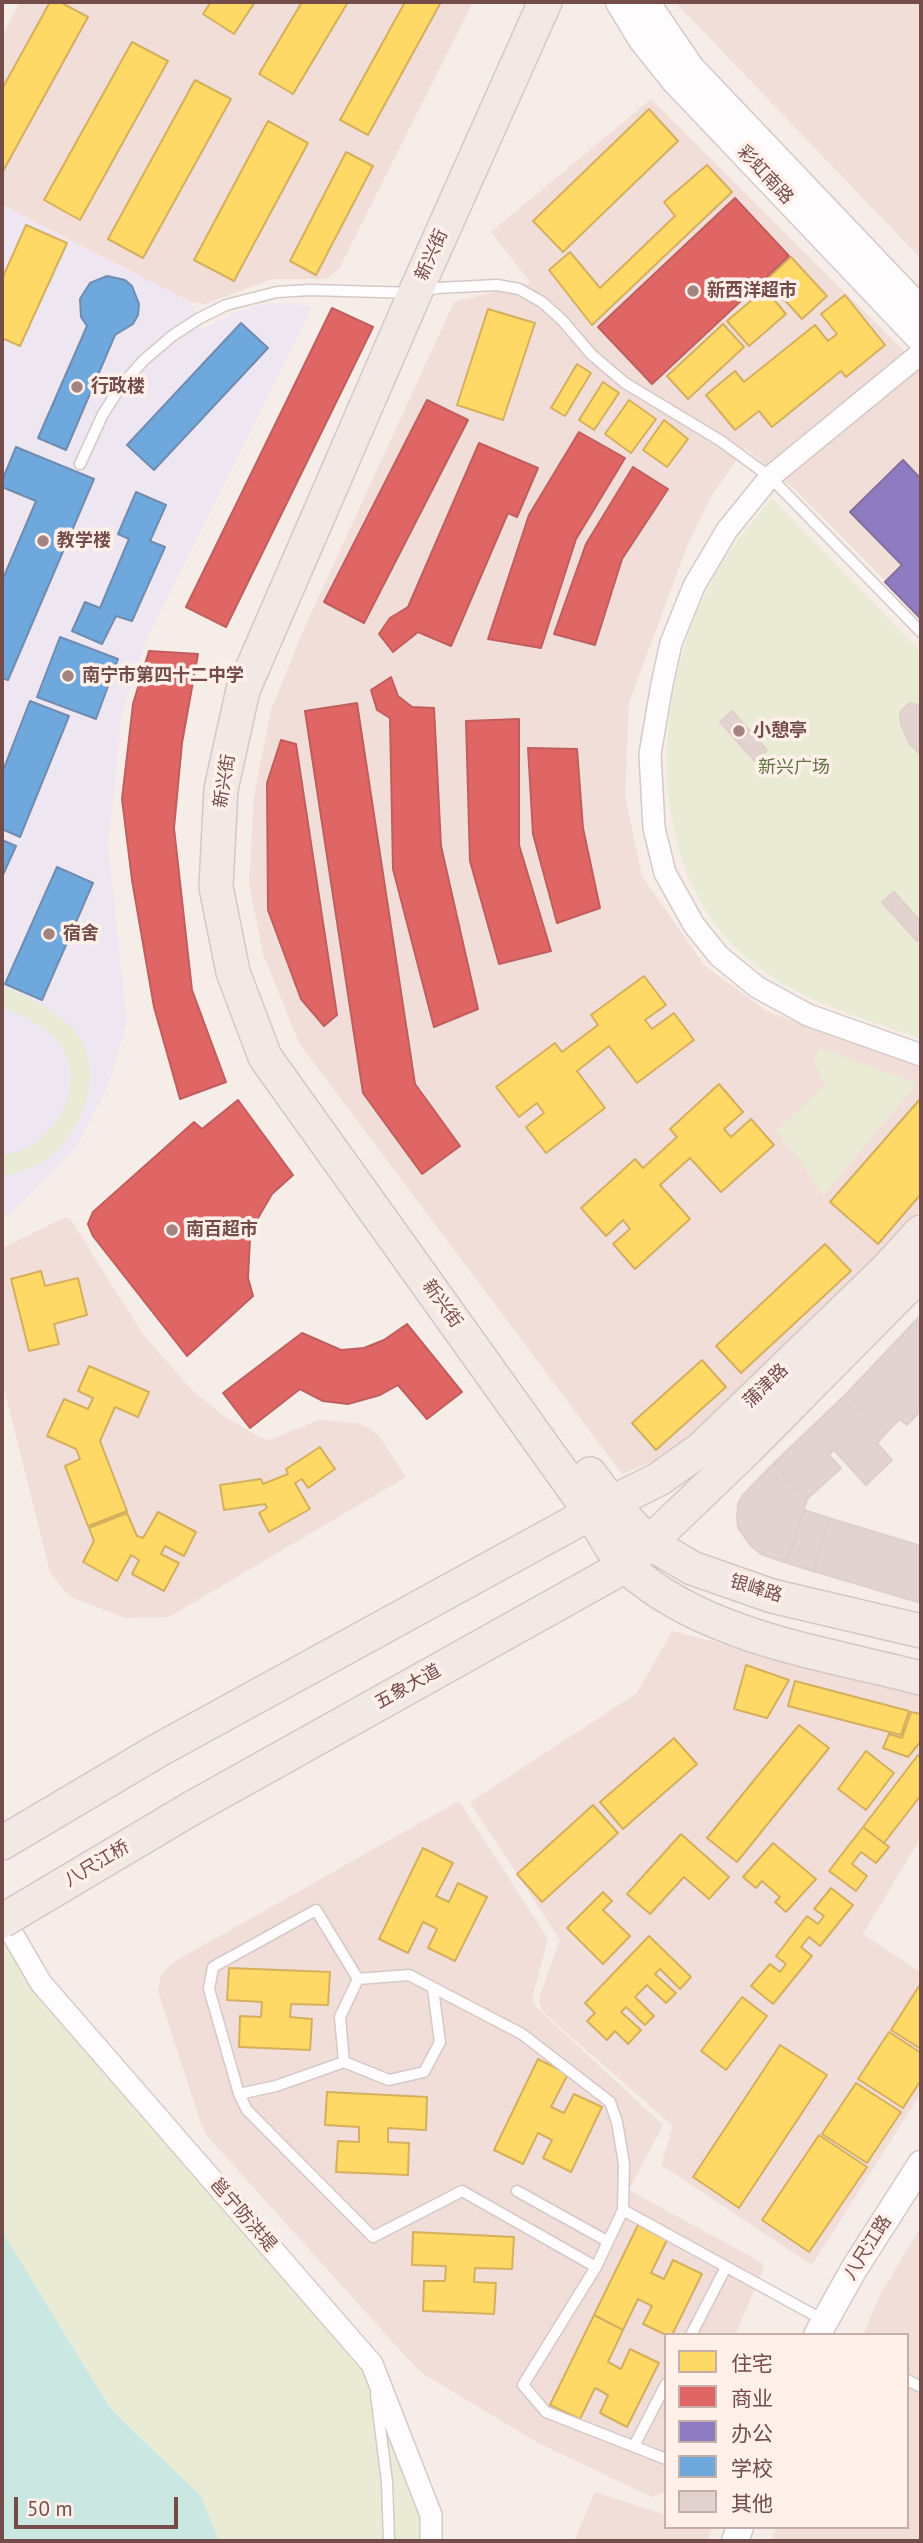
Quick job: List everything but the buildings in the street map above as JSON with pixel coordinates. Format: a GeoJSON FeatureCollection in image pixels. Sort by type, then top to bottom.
{"type":"FeatureCollection","features":[{"type":"Feature","properties":{"kind":"main road","name":"新兴街"},"geometry":{"type":"LineString","coordinates":[[545,2],[426,290],[243,690],[221,789],[216,887],[233,972],[265,1057],[601,1509]]}},
{"type":"Feature","properties":{"kind":"main road","name":"新兴街"},"geometry":{"type":"LineString","coordinates":[[426,290],[560,24],[568,2]]}},
{"type":"Feature","properties":{"kind":"main road","name":"蒲津路"},"geometry":{"type":"LineString","coordinates":[[601,1509],[659,1479],[701,1449],[887,1269],[921,1232]]}},
{"type":"Feature","properties":{"kind":"main road","name":"蒲津路"},"geometry":{"type":"LineString","coordinates":[[625,1566],[749,1447],[921,1273]]}},
{"type":"Feature","properties":{"kind":"main road","name":"银峰路"},"geometry":{"type":"LineString","coordinates":[[601,1509],[648,1542],[692,1568],[772,1596],[921,1631]]}},
{"type":"Feature","properties":{"kind":"main road"},"geometry":{"type":"LineString","coordinates":[[2,1843],[158,1751],[601,1509],[625,1566],[677,1604],[740,1632],[921,1678]]}},
{"type":"Feature","properties":{"kind":"main road","name":"五象大道"},"geometry":{"type":"LineString","coordinates":[[192,1808],[625,1566]]}},
{"type":"Feature","properties":{"kind":"main road","name":"八尺江桥"},"geometry":{"type":"LineString","coordinates":[[2,1918],[192,1808]]}},
{"type":"Feature","properties":{"kind":"street","name":"彩虹南路"},"geometry":{"type":"LineString","coordinates":[[619,2],[642,40],[674,80],[921,340]]}},
{"type":"Feature","properties":{"kind":"street","name":"彩虹南路"},"geometry":{"type":"LineString","coordinates":[[646,2],[691,68],[921,310]]}},
{"type":"Feature","properties":{"kind":"street"},"geometry":{"type":"LineString","coordinates":[[921,353],[769,477],[727,530],[694,586],[671,643],[650,754],[654,828],[665,873],[694,925],[719,956],[757,987],[807,1015],[921,1055]]}},
{"type":"Feature","properties":{"kind":"street","name":"邕宁防洪堤"},"geometry":{"type":"LineString","coordinates":[[2,1918],[41,1983],[372,2364],[431,2515],[431,2541]]}},
{"type":"Feature","properties":{"kind":"street","name":"八尺江路"},"geometry":{"type":"LineString","coordinates":[[821,2328],[854,2269],[921,2164]]}},
{"type":"Feature","properties":{"kind":"lane"},"geometry":{"type":"LineString","coordinates":[[80,464],[103,414],[121,386],[143,361],[172,336],[226,305],[277,292],[310,290],[426,290],[497,285],[519,289],[542,302],[562,320],[592,355],[625,383],[721,442],[769,477],[921,632]]}},
{"type":"Feature","properties":{"kind":"lane"},"geometry":{"type":"LineString","coordinates":[[358,1979],[316,1910],[213,1967],[209,1989],[239,2094],[247,2110],[373,2237],[462,2191],[596,2267]]}},
{"type":"Feature","properties":{"kind":"lane"},"geometry":{"type":"LineString","coordinates":[[358,1979],[409,1975],[522,2034],[610,2102],[617,2122],[624,2164],[623,2210],[596,2267],[523,2385],[546,2412],[664,2458]]}},
{"type":"Feature","properties":{"kind":"lane"},"geometry":{"type":"LineString","coordinates":[[344,2062],[340,2017],[358,1979]]}},
{"type":"Feature","properties":{"kind":"lane"},"geometry":{"type":"LineString","coordinates":[[239,2094],[276,2086],[344,2062],[389,2080],[424,2072],[440,2042],[433,1989]]}},
{"type":"Feature","properties":{"kind":"lane"},"geometry":{"type":"LineString","coordinates":[[517,2190],[607,2241]]}},
{"type":"Feature","properties":{"kind":"lane"},"geometry":{"type":"LineString","coordinates":[[623,2210],[726,2267],[821,2328]]}},
{"type":"Feature","properties":{"kind":"lane"},"geometry":{"type":"LineString","coordinates":[[692,2333],[726,2267]]}},
{"type":"Feature","properties":{"kind":"lane"},"geometry":{"type":"LineString","coordinates":[[372,2364],[387,2482],[389,2541]]}},
{"type":"Feature","properties":{"kind":"lane"},"geometry":{"type":"LineString","coordinates":[[634,2445],[664,2388]]}},
{"type":"Feature","properties":{"kind":"shaded area"},"geometry":{"type":"Polygon","coordinates":[[[20,2],[473,2],[339,269],[326,279],[273,279],[205,304],[191,302],[2,205],[2,36],[20,2]]]}},
{"type":"Feature","properties":{"kind":"shaded area"},"geometry":{"type":"Polygon","coordinates":[[[675,2],[921,2],[921,259],[675,2]]]}},
{"type":"Feature","properties":{"kind":"shaded area"},"geometry":{"type":"Polygon","coordinates":[[[651,99],[921,368],[921,617],[794,489],[745,448],[712,495],[687,546],[629,703],[625,796],[642,876],[704,965],[768,1012],[921,1065],[921,1209],[878,1257],[667,1456],[622,1474],[299,1043],[263,954],[249,885],[254,795],[271,710],[303,631],[454,302],[531,283],[491,232],[651,99]]]}},
{"type":"Feature","properties":{"kind":"shaded area","name":"南宁市第四十二中学"},"geometry":{"type":"Polygon","coordinates":[[[2,205],[191,302],[202,329],[242,310],[264,304],[291,303],[312,307],[146,641],[122,712],[108,845],[127,1022],[108,1086],[77,1146],[11,1213],[2,1215],[2,205]]]}},
{"type":"Feature","properties":{"kind":"shaded area"},"geometry":{"type":"Polygon","coordinates":[[[66,1217],[71,1220],[142,1333],[190,1388],[222,1415],[259,1437],[270,1440],[318,1420],[357,1423],[371,1429],[380,1437],[406,1477],[169,1617],[126,1618],[73,1598],[50,1572],[2,1380],[2,1248],[66,1217]]]}},
{"type":"Feature","properties":{"kind":"shaded area"},"geometry":{"type":"Polygon","coordinates":[[[672,1631],[921,1695],[921,1837],[863,1934],[921,1973],[921,2093],[812,2265],[661,2165],[673,2126],[544,2013],[539,2004],[540,1995],[560,1940],[470,1802],[637,1693],[672,1631]]]}},
{"type":"Feature","properties":{"kind":"shaded area"},"geometry":{"type":"Polygon","coordinates":[[[457,1802],[461,1804],[548,1939],[532,1999],[535,2006],[663,2125],[629,2190],[761,2262],[764,2268],[736,2333],[664,2333],[663,2493],[652,2497],[538,2443],[422,2373],[406,2357],[208,2137],[202,2127],[158,1991],[161,1976],[172,1963],[457,1802]]]}},
{"type":"Feature","properties":{"kind":"shaded area"},"geometry":{"type":"Polygon","coordinates":[[[921,2226],[921,2541],[771,2541],[776,2529],[909,2529],[909,2333],[864,2333],[880,2295],[921,2226]]]}},
{"type":"Feature","properties":{"kind":"shaded area"},"geometry":{"type":"Polygon","coordinates":[[[595,2492],[664,2514],[664,2529],[712,2530],[707,2541],[574,2541],[595,2492]]]}},
{"type":"Feature","properties":{"kind":"green space","name":"新兴广场"},"geometry":{"type":"Polygon","coordinates":[[[772,498],[921,652],[921,1039],[812,999],[753,963],[717,927],[692,884],[676,836],[668,786],[668,734],[675,683],[689,634],[708,588],[745,530],[772,498]]]}},
{"type":"Feature","properties":{"kind":"green space"},"geometry":{"type":"Polygon","coordinates":[[[2,986],[50,1010],[67,1023],[84,1046],[89,1064],[86,1100],[70,1134],[45,1160],[4,1176],[2,1155],[32,1145],[56,1122],[64,1107],[71,1075],[63,1050],[49,1033],[41,1026],[2,1007],[2,986]]]}},
{"type":"Feature","properties":{"kind":"green space"},"geometry":{"type":"Polygon","coordinates":[[[819,1048],[917,1083],[823,1196],[801,1161],[776,1131],[825,1085],[814,1061],[819,1048]]]}},
{"type":"Feature","properties":{"kind":"green space"},"geometry":{"type":"Polygon","coordinates":[[[2,1916],[41,1983],[372,2364],[431,2541],[219,2541],[201,2496],[112,2409],[2,2231],[2,1916]]]}},
{"type":"Feature","properties":{"kind":"water"},"geometry":{"type":"Polygon","coordinates":[[[2,2231],[111,2409],[201,2496],[219,2541],[2,2541],[2,2231]]]}},
{"type":"Feature","properties":{"kind":"place","name":"新西洋超市"},"geometry":{"type":"Point","coordinates":[693,291]}},
{"type":"Feature","properties":{"kind":"place","name":"行政楼"},"geometry":{"type":"Point","coordinates":[77,387]}},
{"type":"Feature","properties":{"kind":"place","name":"教学楼"},"geometry":{"type":"Point","coordinates":[43,541]}},
{"type":"Feature","properties":{"kind":"place","name":"南宁市第四十二中学"},"geometry":{"type":"Point","coordinates":[68,676]}},
{"type":"Feature","properties":{"kind":"place","name":"小憩亭"},"geometry":{"type":"Point","coordinates":[739,731]}},
{"type":"Feature","properties":{"kind":"place","name":"宿舍"},"geometry":{"type":"Point","coordinates":[49,934]}},
{"type":"Feature","properties":{"kind":"place","name":"南百超市"},"geometry":{"type":"Point","coordinates":[172,1230]}}]}
